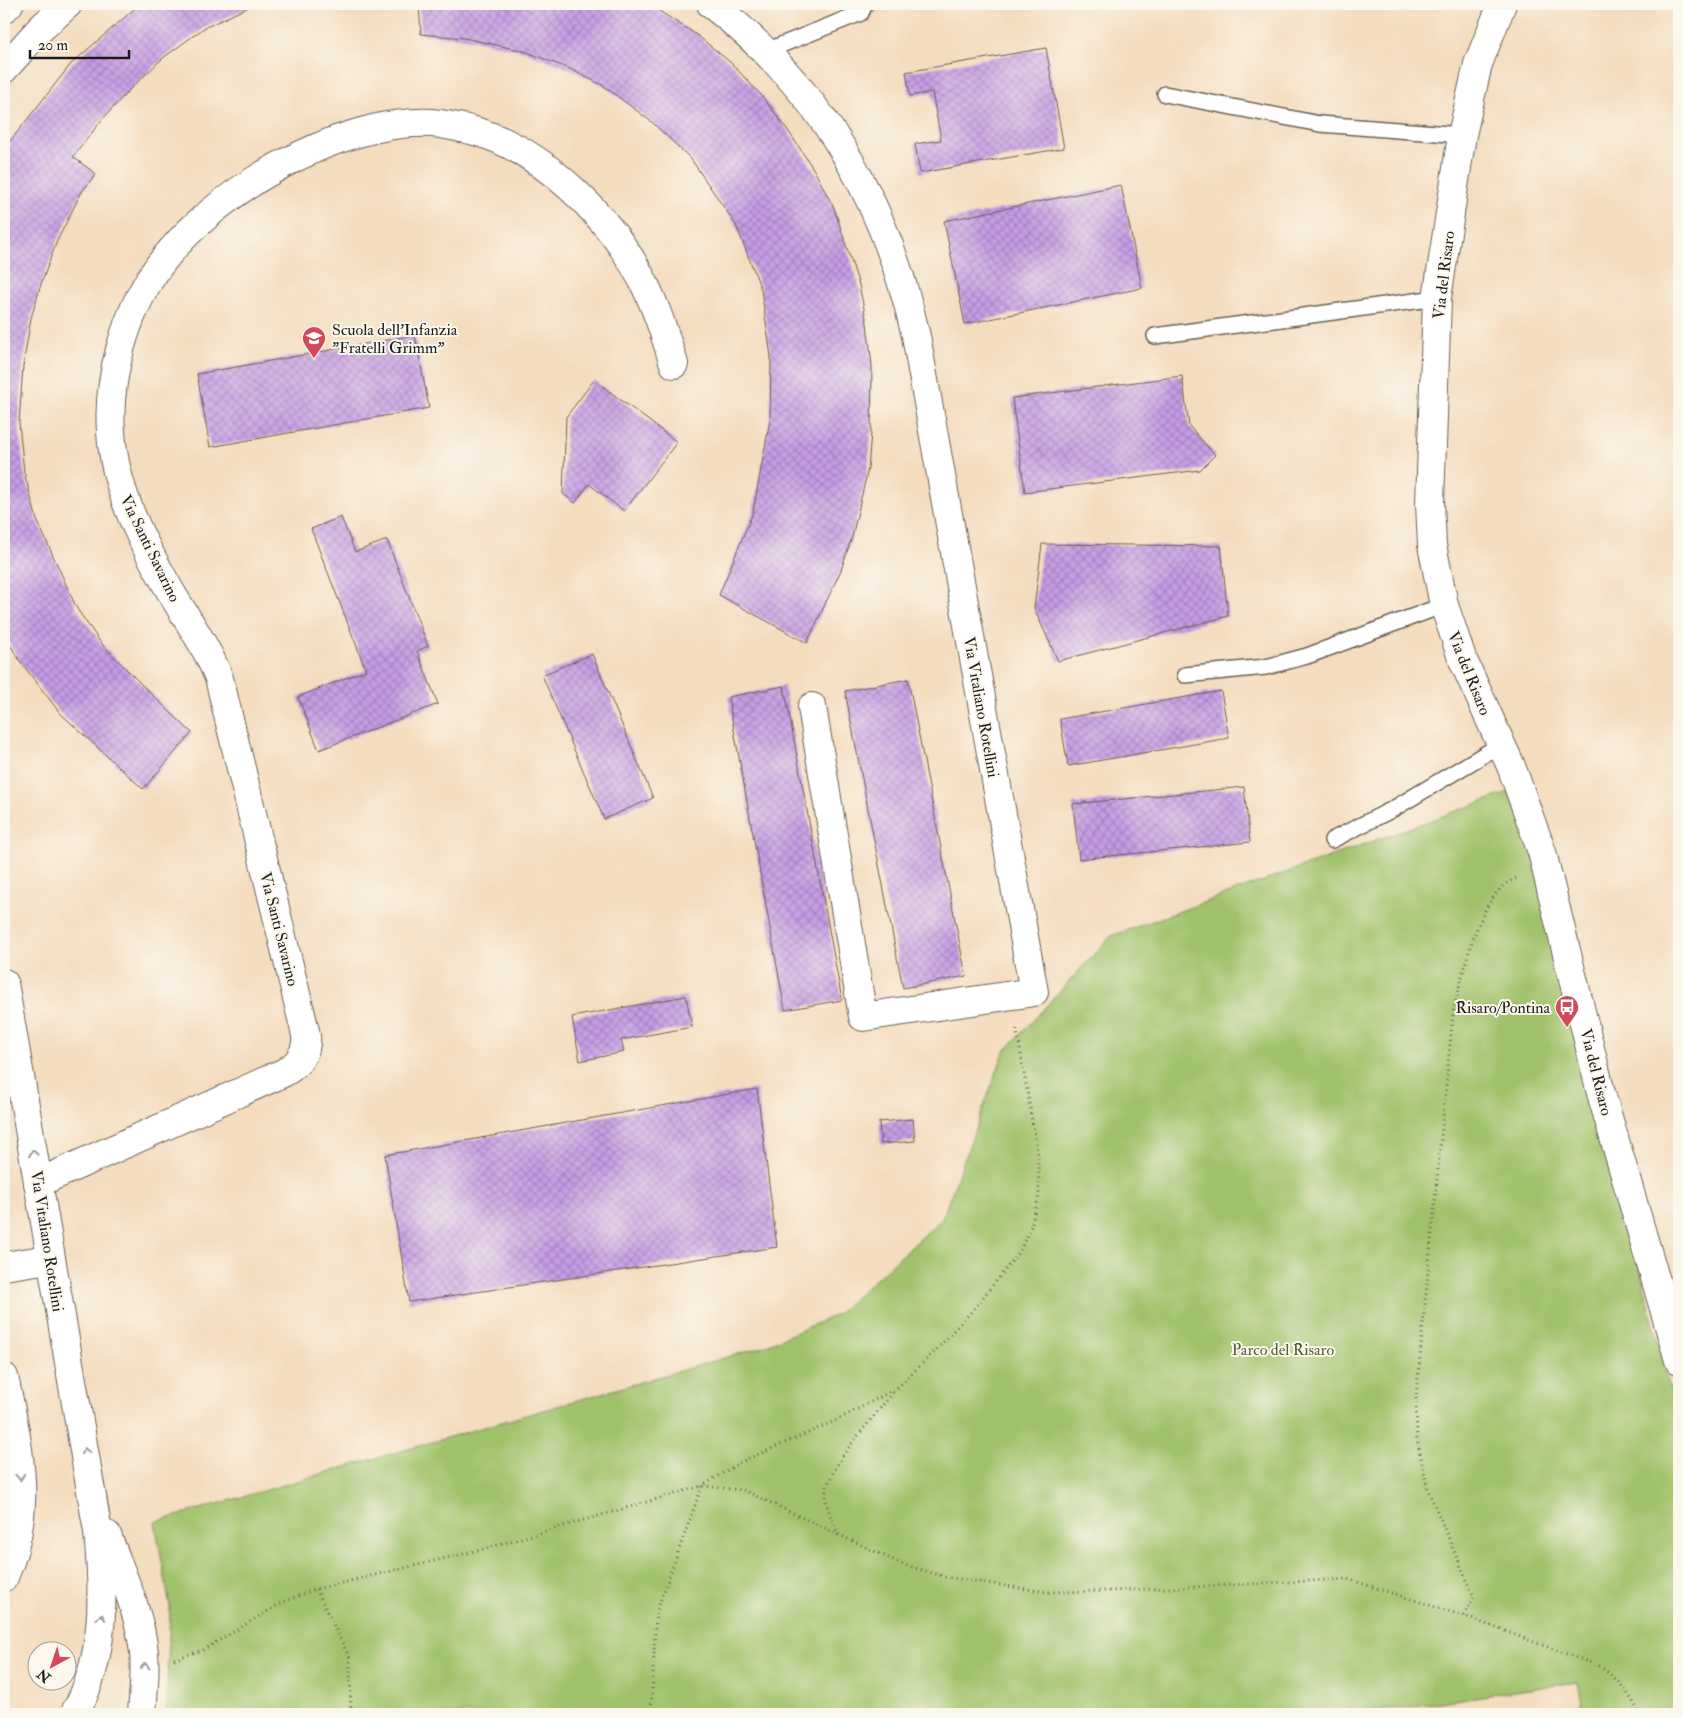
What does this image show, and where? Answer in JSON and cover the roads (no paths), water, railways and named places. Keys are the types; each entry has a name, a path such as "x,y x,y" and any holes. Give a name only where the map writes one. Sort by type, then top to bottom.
{"street":[{"path":"4,9 9,4"},
{"path":"4,69 40,29 68,4"},
{"name":"Via Vitaliano Rotellini","path":"711,4 766,52 812,102 848,156 892,253 911,314 1034,992 863,1017 812,707"},
{"name":"Via del Risaro","path":"1502,4 1478,64 1462,135 1438,298 1430,503 1432,545 1444,604 1466,669 1533,824 1547,868 1601,1093 1674,1325 1679,1360"},
{"name":"Via Santi Savarino","path":"38,1183 283,1074 298,1061 307,1046 306,1035 218,678 204,646 165,581 141,535 122,489 113,453 111,413 120,346 144,289 169,252 215,206 286,162 344,137 413,124 432,123 466,129 515,148 554,173 590,208 619,244 641,277 658,314 674,364"},
{"name":"Via Vitaliano Rotellini","path":"4,983 50,1259 94,1499"},
{"path":"4,1266 50,1259"},
{"path":"4,1377 19,1460 22,1515 15,1549 4,1577"},
{"path":"94,1499 140,1625 145,1669 142,1714"},
{"path":"74,1714 88,1680 100,1628 102,1590 94,1499"}],"lane":[{"path":"766,52 861,13 865,4"},
{"path":"1165,94 1320,124 1462,135"},
{"path":"1155,336 1438,298"},
{"path":"1185,675 1266,667 1307,656 1444,604"},
{"path":"1332,840 1393,809 1500,745"}],"place":[{"name":"Scuola dell'Infanzia \"Fratelli Grimm\"","path":"314,359"},
{"name":"Risaro/Pontina","path":"1567,1028"}],"park label":[{"name":"Parco del Risaro","path":"1283,1349"}]}
